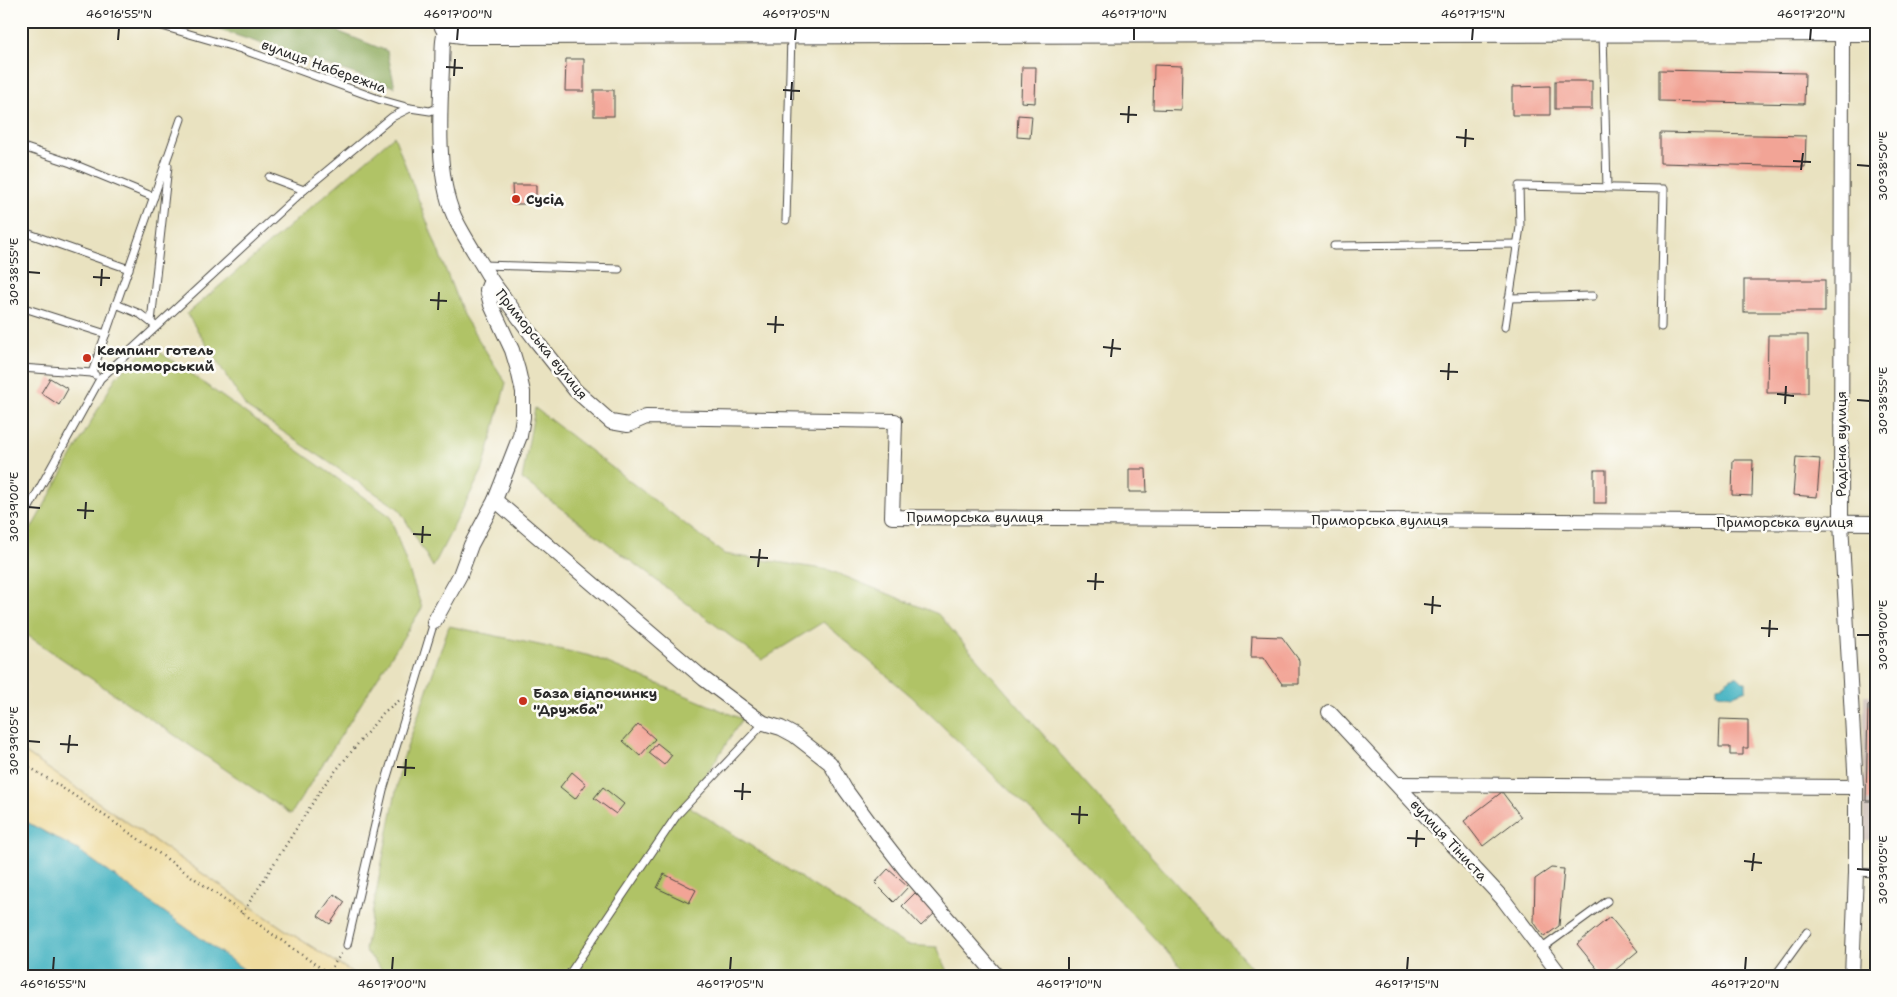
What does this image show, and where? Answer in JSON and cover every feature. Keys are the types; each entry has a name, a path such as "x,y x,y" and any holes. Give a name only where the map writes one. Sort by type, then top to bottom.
{"street":[{"path":"444,26 455,34 469,35 1603,32 1641,30 1876,32"},
{"path":"444,26 440,107 447,195 454,217 491,280"},
{"name":"Радісна вулиця","path":"1842,32 1840,523 1856,787 1856,872 1852,976"},
{"name":"Приморська вулиця","path":"491,280 510,308 575,390 611,422 628,424 646,417 895,421 892,517 1876,523"},
{"name":"Приморська вулиця","path":"434,622 460,575 471,545 495,500 520,436 523,392 512,350 487,290 491,280"},
{"path":"495,500 704,678 764,723 781,728 819,752 830,763 845,789 876,834 997,976"},
{"name":"вулиця Тіниста","path":"1329,712 1503,899 1561,976"},
{"path":"1397,784 1856,787"}],"lane":[{"name":"вулиця Набережна","path":"145,21 241,49 381,100 430,111 440,107"},
{"path":"1603,32 1607,188"},
{"path":"786,220 791,34"},
{"path":"21,522 100,379 154,325 304,190 392,117 410,108"},
{"path":"92,372 181,119"},
{"path":"26,148 71,162 154,197"},
{"path":"154,325 169,154"},
{"path":"269,177 304,190"},
{"path":"1504,327 1520,227 1519,186 1664,189 1661,327"},
{"path":"21,231 129,269"},
{"path":"1334,246 1517,244"},
{"path":"483,265 619,269"},
{"path":"1509,298 1593,296"},
{"path":"116,304 140,314 154,325"},
{"path":"23,309 106,334"},
{"path":"21,368 92,372 100,379"},
{"path":"347,945 383,790 434,622"},
{"path":"568,976 677,815 764,723"},
{"path":"1856,872 1876,873"},
{"path":"1541,949 1607,901"},
{"path":"1775,976 1807,932"}],"path":[{"path":"242,914 324,785 384,712 414,688"},
{"path":"21,762 155,849 242,914 328,973 347,945"}],"shaded area":[{"path":"1864,695 1876,695 1876,840 1863,840"}],"green space":[{"path":"192,21 312,21 387,51 395,87"},
{"path":"394,136 463,315 506,383 483,469 433,567 399,509 246,407 187,314"},
{"path":"150,345 390,516 422,608 291,814 21,631 21,547 116,377"},
{"path":"535,408 724,554 829,570 938,614 1081,778 1259,976 1189,976 1086,864 911,696 823,622 762,660 522,479"},
{"path":"449,626 591,656 742,719 687,805 906,945 937,947 950,976 387,976 365,950 401,765"}],"sand":[{"path":"21,750 287,931 358,976 253,976 78,850 21,819"}],"water":[{"path":"1733,677 1738,677 1743,682 1746,682 1746,690 1733,695 1717,693 1717,686 1722,685"},
{"path":"21,819 78,850 253,976 21,976"}],"building":[{"path":"566,59 584,59 584,91 565,91"},
{"path":"1154,65 1182,66 1181,110 1153,109"},
{"path":"1022,67 1036,67 1035,103 1021,102"},
{"path":"1659,70 1805,73 1804,104 1659,101"},
{"path":"1555,81 1592,81 1592,109 1555,109"},
{"path":"1550,86 1550,115 1512,115 1512,87"},
{"path":"594,90 614,90 614,116 594,116"},
{"path":"1018,115 1032,116 1030,138 1017,137"},
{"path":"1660,133 1806,136 1805,167 1660,163"},
{"path":"512,185 536,185 536,204 513,204"},
{"path":"1744,280 1825,280 1825,312 1744,312"},
{"path":"1768,335 1808,335 1808,393 1767,393"},
{"path":"50,378 68,389 59,405 41,393"},
{"path":"1796,457 1820,459 1817,497 1793,495"},
{"path":"1733,460 1753,460 1752,496 1732,495"},
{"path":"1129,469 1146,469 1147,492 1129,492"},
{"path":"1594,470 1606,470 1606,503 1594,503"},
{"path":"1252,636 1282,637 1299,660 1299,684 1282,684 1264,657 1251,657"},
{"path":"1868,705 1876,705 1876,801 1866,801"},
{"path":"1720,719 1748,720 1748,748 1743,748 1743,755 1730,755 1730,747 1719,747"},
{"path":"638,724 655,739 640,756 623,741"},
{"path":"657,743 672,755 664,765 649,753"},
{"path":"572,772 586,784 575,799 560,787"},
{"path":"603,787 624,804 616,814 594,798"},
{"path":"1502,792 1521,817 1483,846 1464,821"},
{"path":"1551,868 1564,869 1559,926 1544,937 1534,922 1535,879"},
{"path":"888,869 908,887 894,902 875,883"},
{"path":"664,874 696,890 689,903 657,888"},
{"path":"915,893 935,913 921,926 902,906"},
{"path":"334,894 345,902 330,924 318,916"},
{"path":"1610,917 1638,951 1608,976 1603,976 1577,944"},
{"path":"1692,972 1747,974 1747,976 1692,976"}],"place":[{"name":"Сусід","path":"516,199"},
{"name":"Кемпинг готель Чорноморський","path":"87,358"},
{"name":"База відпочинку \"Дружба\"","path":"523,701"}]}
